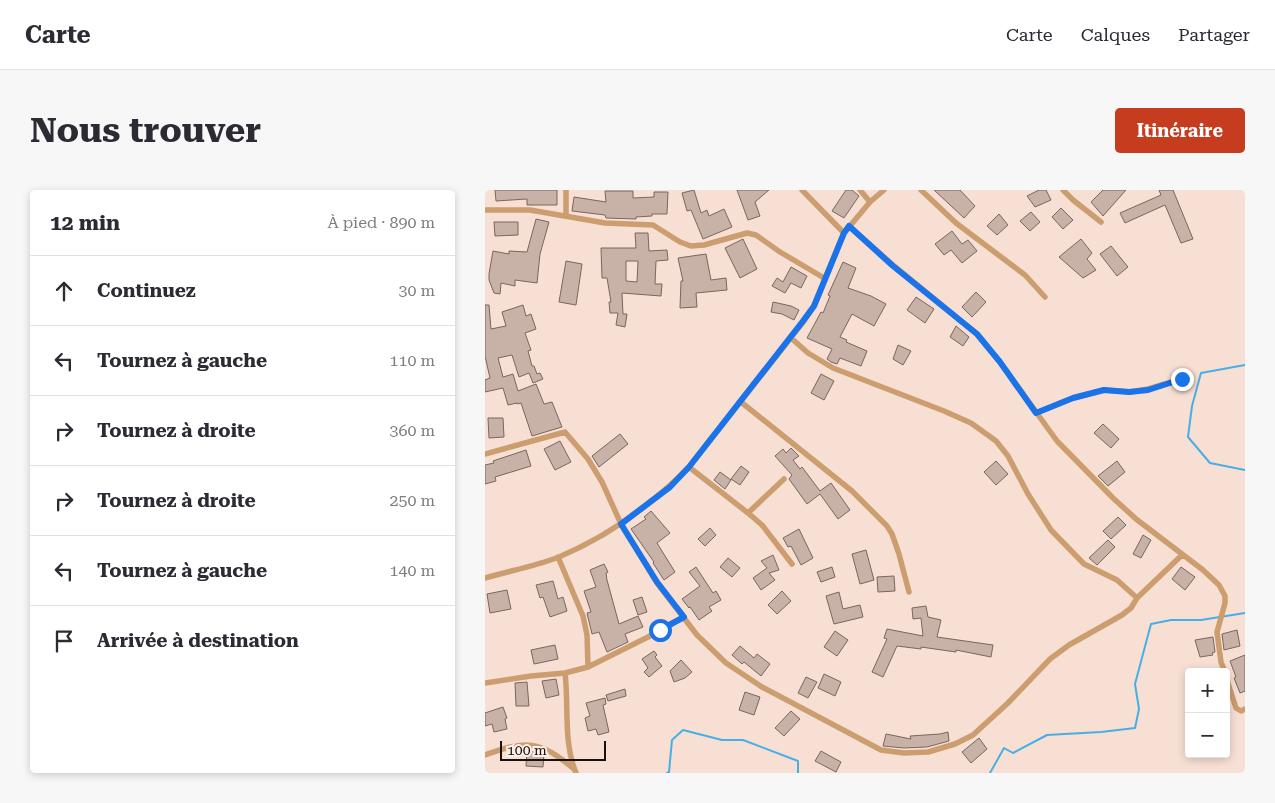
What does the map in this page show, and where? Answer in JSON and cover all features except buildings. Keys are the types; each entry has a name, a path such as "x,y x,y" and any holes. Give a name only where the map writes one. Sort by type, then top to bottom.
{"street":[{"path":"566,190 566,215"},
{"path":"802,190 844,233"},
{"path":"860,190 870,202"},
{"path":"485,578 558,558 621,524 670,487 689,467 791,338 814,306 844,233 870,202 884,190"},
{"path":"921,190 956,223 1025,275 1045,298"},
{"path":"1063,190 1101,222"},
{"path":"485,210 530,210 605,222 653,225 680,242 691,246 704,245 747,233 756,235 780,252 825,278"},
{"path":"849,226 893,266 977,334 1000,362 1057,441 1136,520 1203,570 1219,585 1225,596 1225,603 1217,632 1223,668"},
{"path":"791,338 808,353 833,368 945,411 971,423 996,442 1008,456 1028,494 1051,530 1084,564 1117,580 1137,598"},
{"path":"1036,413 1073,398 1104,390 1129,392 1148,390 1182,379"},
{"path":"741,402 852,491 887,526 899,554 909,592"},
{"path":"485,454 565,432 588,459 602,482 621,524 657,582 697,635 726,662 761,687 881,750 904,753 928,752 955,744 973,735 1008,703 1050,658 1131,608 1137,598 1182,555"},
{"path":"689,467 748,512 772,537 791,564"},
{"path":"748,512 784,479"},
{"path":"558,558 583,616 587,635 588,667"},
{"path":"485,683 565,673 588,667 684,617"},
{"path":"565,673 568,732 575,771"},
{"path":"1230,689 1236,708 1241,711 1245,709"},
{"path":"485,755 507,747 525,744 542,747 558,756 575,771"}],"waterway":[{"path":"1245,365 1201,373 1192,406 1188,437 1210,463 1245,470"},
{"path":"990,773 1004,748 1013,753 1047,735 1135,728 1139,709 1135,684 1151,624 1171,620 1201,620 1245,613"},
{"path":"667,773 669,772 672,740 683,730 722,740 743,740 798,761 798,773"}],"route":[{"path":"660,630 684,617 657,582 621,524 670,487 689,467 791,338 814,306 844,233 849,226 893,266 977,334 1000,362 1036,413 1073,398 1104,390 1129,392 1148,390 1182,379"}]}
